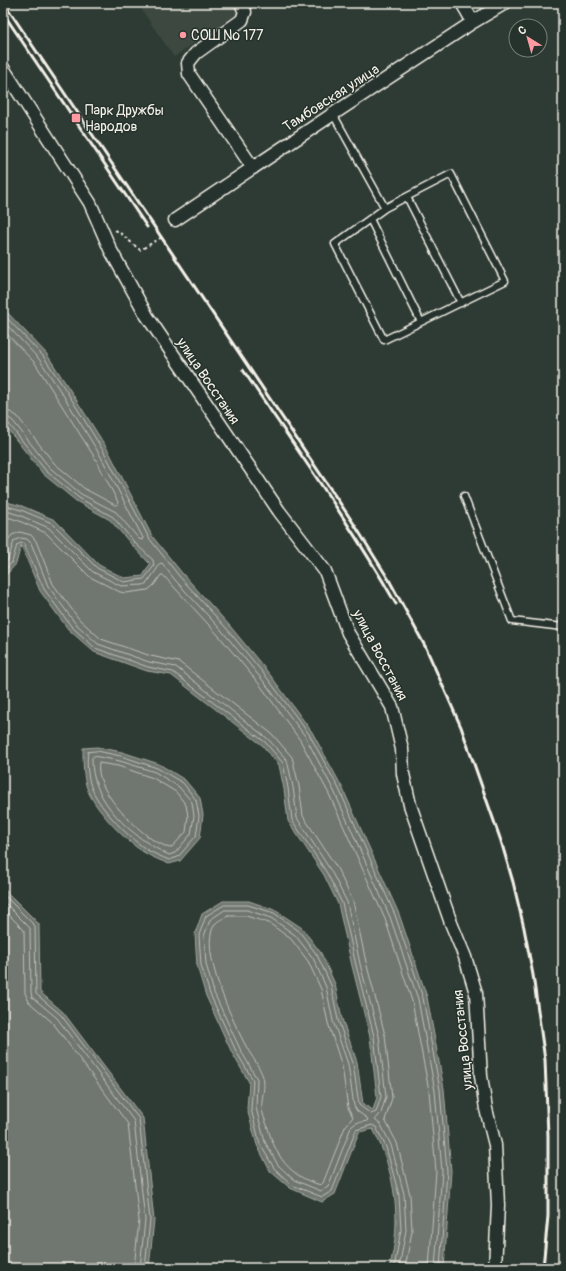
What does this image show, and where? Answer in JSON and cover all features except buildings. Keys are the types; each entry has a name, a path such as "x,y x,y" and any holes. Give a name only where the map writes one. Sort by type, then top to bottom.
{"street":[{"path":"241,3 245,12 242,20 196,53 188,63 189,74 253,168"},
{"path":"462,3 473,22"},
{"name":"Тамбовская улица","path":"175,220 333,114 473,22 505,3"},
{"name":"улица Восстания","path":"3,68 86,196 110,248 147,316 279,511 325,570 348,633 392,707 402,749 403,774 410,805 451,923 465,957 476,993 481,1076 486,1109 495,1144 498,1205 495,1268"}],"lane":[{"path":"333,114 385,208"},
{"path":"450,174 505,281 384,340 335,244 385,208 407,196 450,174"},
{"path":"407,196 461,303"},
{"path":"370,219 421,322"},
{"path":"464,496 512,621 563,627"}],"path":[{"path":"100,226 118,231 140,250 164,236"},
{"path":"3,832 10,847 3,854"}],"shaded area":[{"name":"СОШ № 177","path":"137,3 234,3 240,12 174,57"}],"water":[{"path":"3,308 46,353 108,450 152,536 271,676 312,732 342,787 399,914 427,997 444,1089 451,1171 444,1268 389,1268 396,1233 394,1197 387,1162 373,1129 359,1132 335,1194 322,1202 290,1188 270,1171 257,1145 247,1109 249,1082 232,1053 206,996 197,966 195,934 202,914 223,901 249,901 275,910 302,928 321,953 335,984 342,1019 357,1062 363,1104 373,1110 377,1097 370,1037 338,904 324,875 288,821 279,765 262,745 171,675 147,671 94,652 68,629 40,591 21,545 16,564 3,577 3,501 22,506 55,520 99,565 124,578 143,576 150,564 110,520 76,501 43,474 3,425"},
{"path":"97,747 122,752 159,764 185,780 200,798 203,815 200,838 180,861 169,864 139,849 113,826 98,808 86,786 83,759 83,748"},
{"path":"3,890 5,890 39,924 40,992 63,1012 143,1118 154,1220 149,1268 3,1268"}],"railway":[{"path":"4,3 354,524 389,580 426,648 461,727 501,841 513,882 533,975 545,1060 548,1136 548,1216 543,1268"},
{"path":"3,13 147,227"},
{"path":"243,370 360,544 396,604"}],"place":[{"name":"СОШ № 177","path":"183,35"},
{"name":"Парк Дружбы Народов","path":"76,118"}]}
